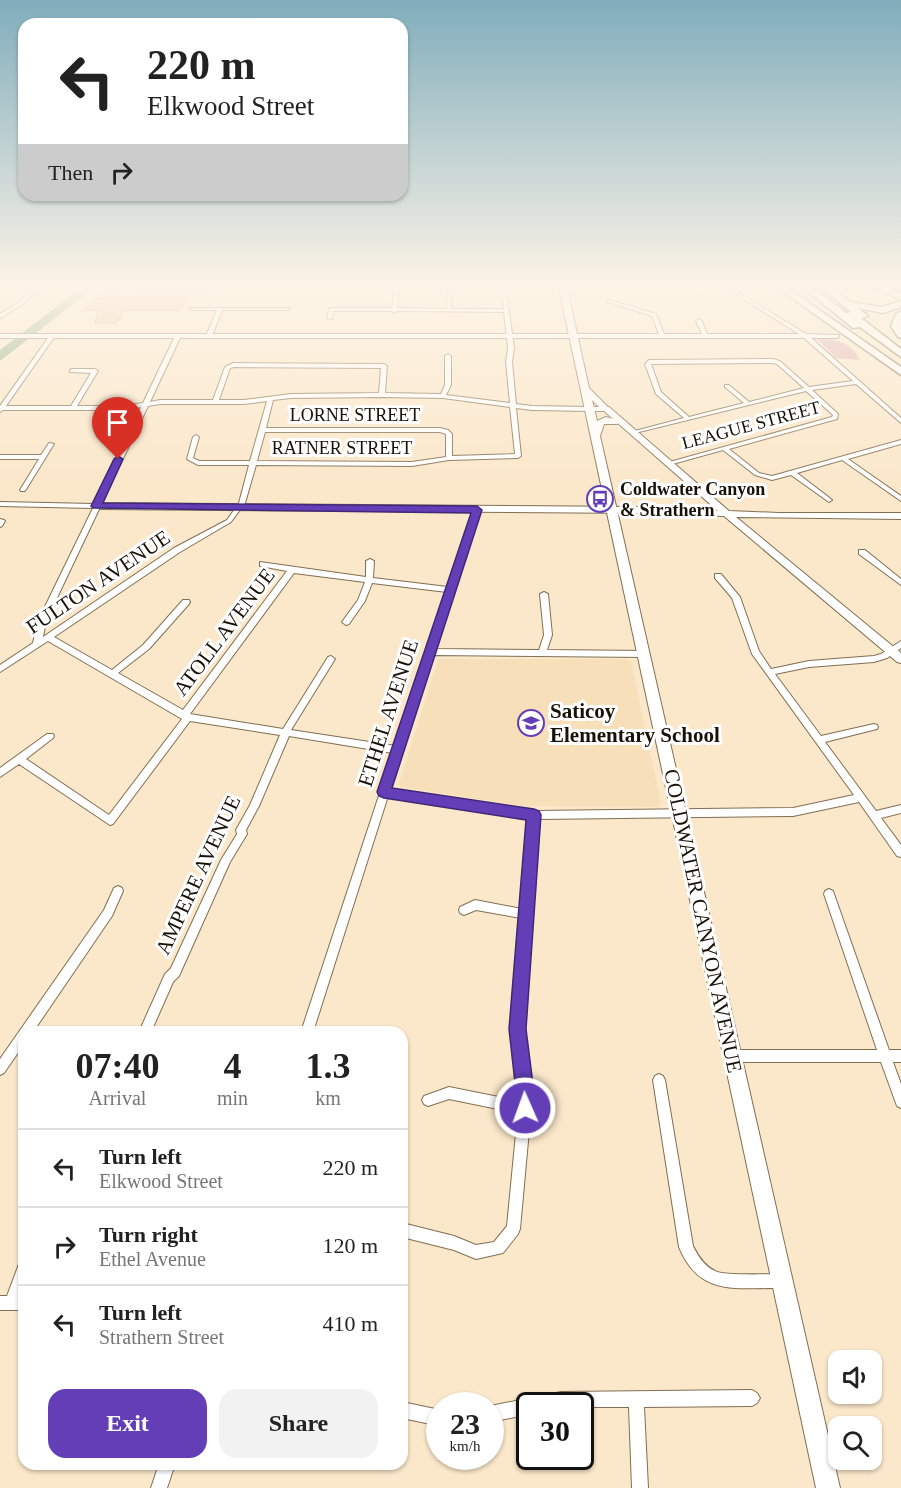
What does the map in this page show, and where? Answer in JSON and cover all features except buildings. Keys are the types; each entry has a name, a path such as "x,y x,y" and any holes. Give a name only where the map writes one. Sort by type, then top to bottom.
{"highway":[{"path":"875,353 901,372"}],"main road":[{"name":"COLDWATER CANYON AVENUE","path":"578,353 828,1488"},
{"path":"586,388 606,410"},
{"path":"596,435 600,423 606,420 617,421"}],"street":[{"path":"1,409 40,353"},
{"path":"38,644 42,621 171,353"},
{"path":"509,353 513,406"},
{"path":"825,353 901,420"},
{"path":"443,396 448,385 448,356"},
{"path":"688,419 658,393 649,362 774,361 808,388"},
{"path":"215,402 230,366 384,366 382,395"},
{"path":"72,371 95,371 73,408"},
{"path":"633,433 808,388 857,382"},
{"path":"727,386 747,404"},
{"name":"LEAGUE STREET","path":"669,464 835,418 837,415 808,388"},
{"path":"1,409 120,408 160,402 215,402 291,396 382,395 443,396 541,409 606,410 901,659"},
{"path":"238,509 254,463 272,398"},
{"name":"RATNER STREET","path":"196,437 190,459 192,462 412,464 449,458 518,456 513,406"},
{"path":"590,409 602,410 633,433"},
{"name":"LORNE STREET","path":"263,430 446,431 449,434 449,458"},
{"path":"724,448 762,477 772,478 897,443 901,449"},
{"path":"23,490 51,444"},
{"path":"0,457 42,457"},
{"path":"844,459 901,499"},
{"path":"793,473 829,500"},
{"path":"0,505 95,509 238,509 310,512 351,508 613,510 901,516"},
{"name":"FULTON AVENUE","path":"0,669 177,550 222,527 238,509"},
{"name":"ETHEL AVENUE","path":"309,1026 477,510"},
{"path":"862,552 901,583"},
{"path":"346,622 362,600 370,580 370,561"},
{"path":"263,564 292,570 450,590"},
{"name":"ATOLL AVENUE","path":"19,759 110,821 292,570"},
{"path":"718,576 736,597 755,652 901,853"},
{"path":"542,653 548,635 544,594"},
{"path":"112,674 146,647 186,602"},
{"path":"48,637 186,716 286,734 398,750"},
{"path":"769,672 809,664 874,659 901,644"},
{"path":"430,652 645,654"},
{"name":"AMPERE AVENUE","path":"148,1026 226,860 242,834 241,830 254,806 289,725 331,658"},
{"path":"820,740 874,728"},
{"path":"0,773 51,736"},
{"path":"384,792 534,815 793,812 860,798"},
{"path":"873,816 901,809"},
{"path":"408,1232 454,1243 476,1252 498,1248 513,1229 525,1108 518,1029 534,815"},
{"path":"30,1026 108,913 118,891"},
{"path":"829,894 901,1102"},
{"path":"464,910 476,905 526,915"},
{"path":"0,1069 18,1043"},
{"path":"733,1056 901,1056"},
{"path":"659,1080 686,1247 692,1261 710,1277 719,1280 783,1281"},
{"path":"428,1100 449,1093 525,1108"},
{"path":"12,1303 18,1286"},
{"path":"594,1400 752,1398"},
{"path":"636,1400 640,1488"},
{"path":"408,1411 426,1415"},
{"path":"159,1488 165,1470"}],"shaded area":[{"path":"0,353 10,353 0,361"},
{"path":"831,353 856,353 860,360 836,358"},
{"name":"Saticoy Elementary School","path":"626,659 631,662 661,803 658,807 522,806 401,787 399,784 438,660"}],"place":[{"name":"Coldwater Canyon & Strathern","path":"600,499"},
{"name":"Saticoy Elementary School","path":"531,723"}],"route":[{"path":"118,459 96,506 465,508 477,510 384,792 534,815 518,1029 525,1108"}]}
